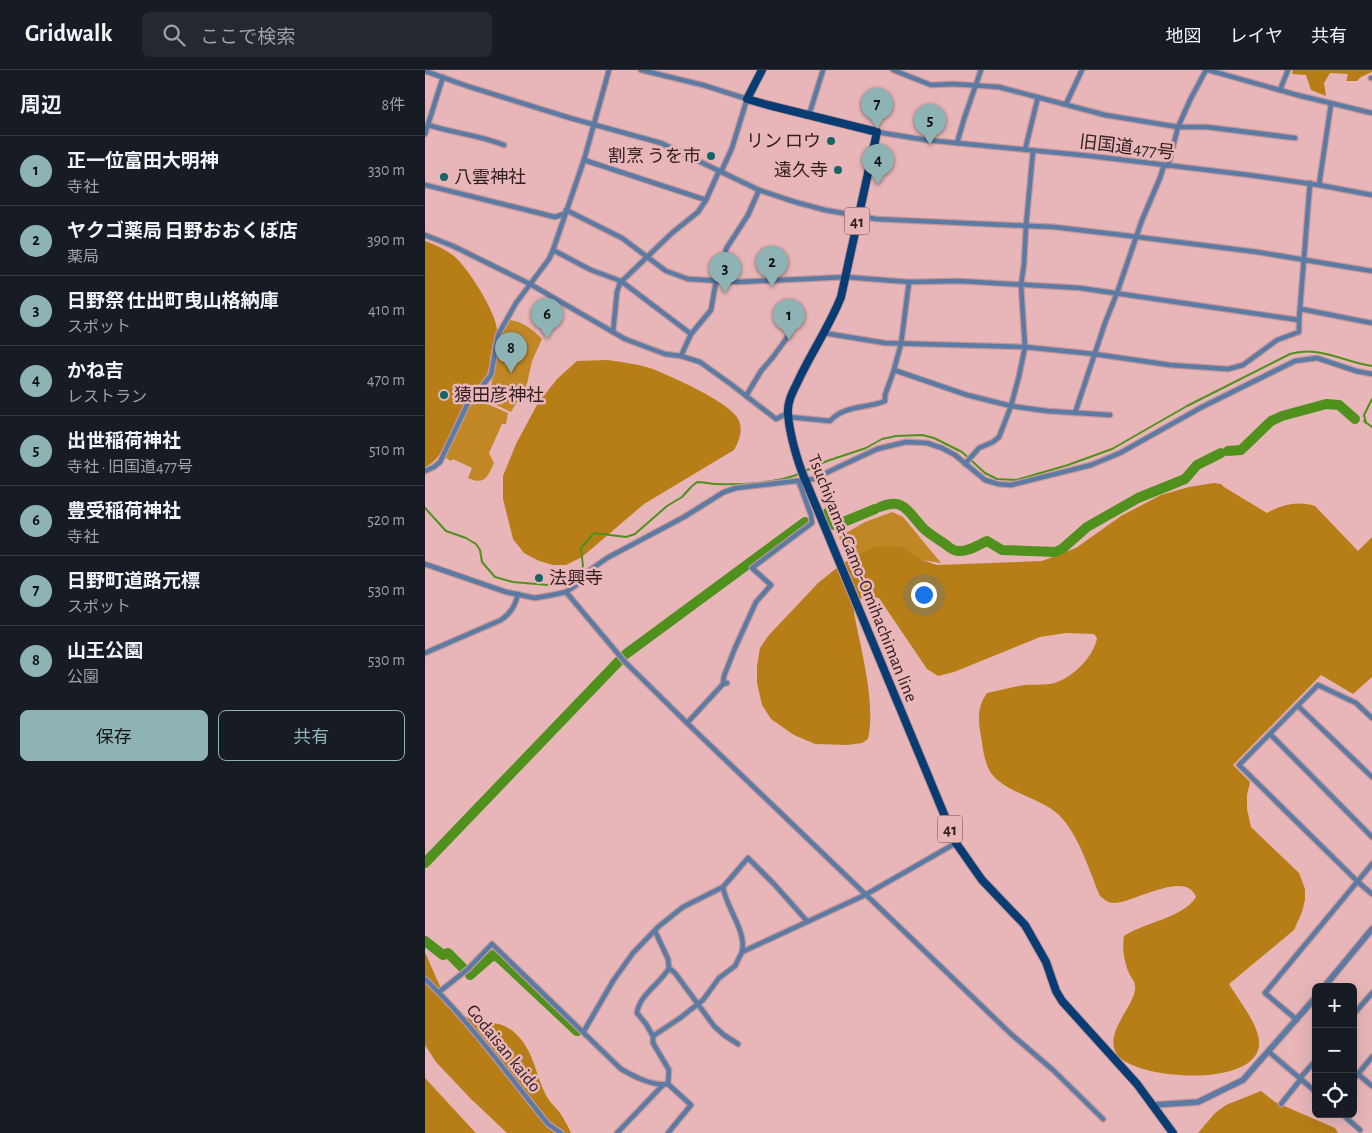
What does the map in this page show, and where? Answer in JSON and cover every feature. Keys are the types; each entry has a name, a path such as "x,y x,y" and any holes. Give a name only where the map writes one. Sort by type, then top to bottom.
{"main road":[{"path":"762,70 747,99 877,132"},
{"name":"Tsuchiyama-Gamo-Omihachiman line","path":"877,132 839,303 792,394 789,415 803,480 956,843 982,880 1025,925 1046,962 1056,991 1062,1001 1137,1084 1173,1133"}],"street":[{"path":"425,471 440,462 467,405 488,380 493,366 498,335 516,303 549,259 583,160 609,70"},
{"path":"613,332 617,292 621,281 698,212 732,148 747,99 703,85 641,70"},
{"path":"809,115 823,70"},
{"path":"893,70 931,85 999,87 1105,115 1178,127 1207,127 1295,138"},
{"path":"957,143 981,70"},
{"path":"1066,104 1082,70"},
{"path":"1075,413 1136,237 1166,165 1178,127 1207,70 1331,104 1372,113"},
{"path":"1235,77 1237,70"},
{"path":"1280,90 1288,70"},
{"path":"425,71 594,125 661,143 759,190 795,202 858,217 1026,226 1136,237 1304,259 1372,271"},
{"path":"425,134 443,77"},
{"path":"1025,150 1038,97"},
{"path":"1319,185 1331,104"},
{"path":"428,125 459,134 477,136 504,145"},
{"name":"旧国道477号","path":"877,132 926,140 1033,150 1310,183 1372,195"},
{"path":"966,463 979,448 999,437 1011,406 1025,347 1021,285 1026,248 1026,226 1033,150"},
{"path":"583,160 706,200"},
{"path":"824,333 901,344 1025,347 1094,354 1170,365 1228,369 1243,365 1277,340 1299,332 1310,183"},
{"path":"425,185 555,217 558,217 565,211"},
{"path":"681,356 691,334 711,310 726,249 748,215 759,190"},
{"path":"565,211 603,228 674,275 688,279 759,282 846,277 909,282 959,281 1080,288 1299,320"},
{"path":"425,235 453,246 530,284 625,339 665,354 681,356 700,362 775,419 789,415 830,421 836,414 848,409 877,405 885,401 885,395 901,344 909,282"},
{"path":"553,250 591,270 621,281 691,334"},
{"path":"1301,309 1372,322"},
{"path":"746,396 761,370 789,335"},
{"path":"425,564 506,592 526,596 540,597 566,592 607,558 724,492 735,488 813,479 877,449 906,442 927,443 955,455 980,477 991,482 1005,485 1020,484 1091,464 1119,453 1295,361 1317,358 1356,371 1372,374"},
{"path":"894,370 960,392 1011,406 1047,412 1110,415"},
{"path":"687,723 725,684 724,676 756,602 771,585 752,568 812,521 803,480"},
{"path":"566,592 625,662 687,723 1011,1034 1053,1070 1103,1119"},
{"path":"425,652 501,620 511,612 518,594"},
{"path":"1372,718 1357,703 1319,685 1239,765 1372,894"},
{"path":"1298,706 1372,777"},
{"path":"1270,734 1372,837"},
{"path":"742,952 865,895 956,843"},
{"path":"584,1031 605,993 626,962 655,931 683,907 723,887 748,858 807,921"},
{"path":"1297,1020 1265,993 1372,864"},
{"path":"653,1036 699,1004 719,978 735,966 742,952 742,937 723,887"},
{"path":"1327,983 1372,929"},
{"path":"655,931 669,959 669,968 642,1000 637,1013 653,1036 653,1043 669,1070 669,1084"},
{"path":"439,992 468,969 492,944 584,1031 621,1069 643,1080 669,1084 691,1105 668,1133"},
{"path":"669,968 675,973 719,1031 738,1044"},
{"name":"Godaisan kaido","path":"425,980 439,992 548,1124 561,1133"},
{"path":"1357,1011 1372,993"},
{"path":"1153,1105 1171,1103 1193,1104 1247,1076 1312,1002"},
{"path":"1269,1052 1312,1089"},
{"path":"1372,1057 1358,1074 1372,1086"},
{"path":"1281,1104 1312,1065"},
{"path":"617,1133 663,1084"},
{"path":"1347,1118 1359,1130"}],"shaded area":[{"path":"1293,70 1372,70 1372,72 1357,81 1346,81 1348,74 1330,73 1324,83 1326,96 1311,90 1306,75 1292,74"},
{"path":"425,241 452,254 461,263 488,304 496,325 497,335 494,340 488,372 484,382 464,406 442,451 437,458 425,467"},
{"path":"510,320 528,327 542,339 532,361 527,384 511,412 481,398 491,387 500,335"},
{"path":"607,360 636,364 653,369 710,396 731,410 737,417 741,429 739,438 734,450 644,504 582,557 566,565 553,565 539,561 524,553 513,539 503,499 503,476 516,444 538,403 557,379 577,361"},
{"path":"476,399 508,413 506,424 502,424 489,453 494,463 488,476 478,481 468,478 472,468 453,459 451,461 446,458 468,406"},
{"path":"1214,483 1221,484 1267,513 1290,504 1315,506 1358,551 1372,537 1372,677 1353,694 1321,675 1233,765 1250,782 1247,795 1247,809 1251,827 1299,873 1305,889 1305,900 1294,930 1229,984 1258,1034 1259,1041 1255,1056 1241,1067 1220,1073 1195,1076 1146,1070 1127,1062 1116,1053 1114,1037 1135,990 1125,959 1124,936 1173,915 1190,904 1196,897 1190,889 1182,886 1158,889 1123,902 1108,902 1100,896 1083,853 1066,823 1051,809 997,780 991,773 985,760 979,714 981,703 987,693 1025,685 1050,684 1063,679 1088,658 1097,638 1094,634 1066,633 1040,637 954,672 938,676 927,669 879,598 862,598 857,603 854,613 867,676 870,724 868,739 862,743 847,745 815,744 794,735 771,719 762,705 757,683 757,666 760,648 769,635 818,583 843,563 875,546 902,547 922,560 937,565 1042,561 1076,548 1121,516 1161,495 1189,487"},
{"path":"892,512 903,517 941,563 903,557 854,574 839,537 865,522"},
{"path":"425,953 444,993 457,1010 465,1017 476,1021 505,1026 521,1040 530,1055 547,1098 560,1113 571,1133 507,1133 436,1062 425,1045"},
{"path":"425,1078 473,1130 476,1133 425,1133"},
{"path":"1261,1091 1275,1102 1335,1128 1338,1133 1198,1133 1215,1113 1226,1105"}],"waterway":[{"path":"805,471 827,461 866,448 882,439 896,436 922,435 934,438 962,452 985,473 997,479 1016,480 1068,465 1112,449 1187,406 1290,354 1300,352 1321,353 1372,366"},
{"path":"1366,423 1364,415 1372,399"},
{"path":"1228,451 1241,450 1271,421 1282,416 1326,404 1339,405 1355,419"},
{"path":"1364,421 1372,427"},
{"path":"880,507 888,504 900,505 925,530 956,551 969,549 987,541 1002,550 1055,552 1062,549 1087,527 1138,498 1185,479 1197,465 1221,453"},
{"path":"425,508 446,531 466,538 476,544 480,550 482,562 495,577 513,582 548,585 564,583 581,572 583,566 581,548 594,533 626,537 635,534 667,506 682,497 697,482 714,484 760,483 801,473"},
{"path":"819,486 829,511"},
{"path":"828,512 834,525 836,525 875,509"},
{"path":"626,654 805,522"},
{"path":"425,863 620,660"},
{"path":"425,941 443,955 448,953 465,970"},
{"path":"469,973 470,975 493,955 498,957 577,1031"}],"place":[{"name":"日野町道路元標","path":"877,129"},
{"name":"リン ロウ","path":"831,141"},
{"name":"出世稲荷神社","path":"930,145"},
{"name":"割烹 うを市","path":"711,156"},
{"name":"遠久寺","path":"838,170"},
{"name":"八雲神社","path":"444,177"},
{"name":"かね吉","path":"878,185"},
{"name":"ヤクゴ薬局 日野おおくぼ店","path":"772,287"},
{"name":"日野祭 仕出町曳山格納庫","path":"725,293"},
{"name":"豊受稲荷神社","path":"547,339"},
{"name":"正一位富田大明神","path":"789,340"},
{"name":"山王公園","path":"511,373"},
{"name":"猿田彦神社","path":"444,395"},
{"name":"法興寺","path":"539,578"}]}
